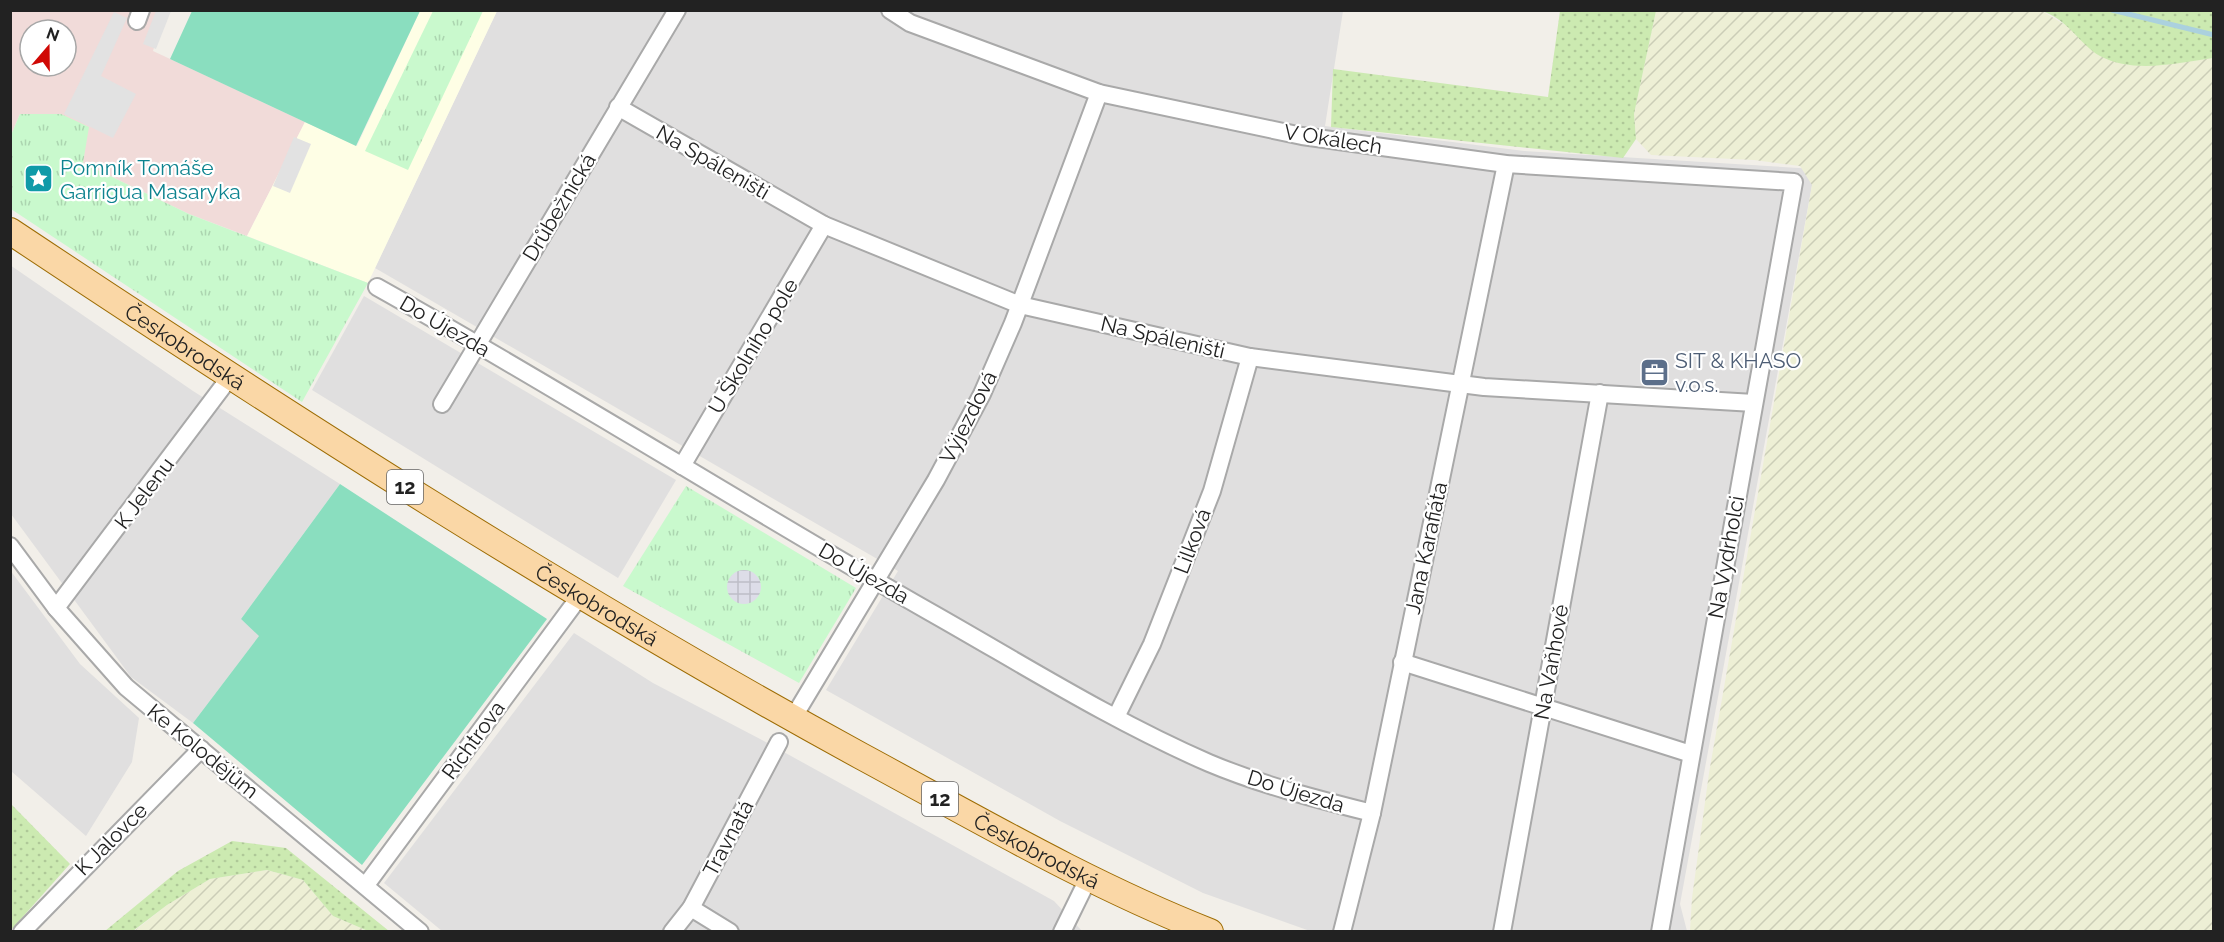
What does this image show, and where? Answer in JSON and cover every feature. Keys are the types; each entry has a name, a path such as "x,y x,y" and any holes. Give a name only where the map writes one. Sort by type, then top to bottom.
{"main road":[{"name":"Českobrodská","path":"10,231 230,377 580,596 793,718 1088,879 1210,932"}],"street":[{"name":"Drůbežnická","path":"442,404 677,10"},
{"name":"V Okálech","path":"890,10 910,23 1099,93 1302,136 1506,164 1794,182"},
{"name":"Výjezdová","path":"793,718 936,480 982,394 1020,305 1099,93"},
{"name":"Na Spáleništi","path":"618,107 824,225 1020,305 1250,357 1461,384 1754,403"},
{"name":"Jana Karafiáta","path":"1342,932 1372,813 1506,164"},
{"name":"Na Vydrholci","path":"1660,932 1794,182"},
{"name":"U Školního pole","path":"682,466 824,225"},
{"name":"Do Újezda","path":"377,287 477,343 874,580 1116,717 1210,764 1292,792 1372,813"},
{"name":"Lilková","path":"1116,717 1152,644 1212,491 1250,357"},
{"name":"K Jelenu","path":"56,608 230,377"},
{"name":"Na Vaňhově","path":"1502,932 1600,393"},
{"name":"Ke Kolodějům","path":"10,546 56,608 126,687 420,932"},
{"name":"Richtrova","path":"366,885 580,596"},
{"path":"1402,662 1691,754"},
{"name":"Travnatá","path":"672,932 691,908 779,742"},
{"name":"K Jalovce","path":"22,932 201,748"},
{"path":"1062,932 1088,879"},
{"path":"691,908 730,932"}],"shaded area":[{"path":"11,10 165,11 153,51 305,122 247,236 189,214 83,163 20,114 11,135"},
{"path":"156,11 171,11 156,49 143,44"},
{"path":"420,11 497,11 368,283 247,236 305,122 357,146"},
{"path":"497,11 1343,11 1325,126 1524,151 1815,169 1680,904 1687,931 1310,931 1203,893 1060,821 826,690 898,571 375,268"},
{"path":"1656,11 2042,11 2072,29 2099,55 2128,65 2161,65 2213,58 2213,931 1690,931 1692,898 1709,773 1812,185 1800,166 1754,160 1651,155 1636,139 1634,114"},
{"path":"114,12 127,18 101,76 136,94 113,138 64,114"},
{"path":"294,137 311,144 290,193 273,186"},
{"path":"10,265 193,391 340,484 241,619 260,635 193,723 131,677 11,514"},
{"path":"364,296 676,480 618,578 312,390"},
{"path":"10,570 80,664 139,718 132,762 86,836 11,771"},
{"path":"744,570 756,575 761,587 756,599 744,604 732,599 727,587 732,575"},
{"path":"574,633 653,683 762,740 1054,901 1082,931 442,931 384,883"},
{"path":"267,870 303,880 333,916 368,931 133,932 167,905 210,879"}],"green space":[{"path":"192,10 420,11 356,146 170,59"},
{"path":"433,11 483,11 408,170 365,151"},
{"path":"1560,11 1656,11 1634,114 1636,139 1623,158 1331,127 1333,69 1548,97"},
{"path":"2042,11 2213,11 2213,58 2156,66 2127,65 2100,56 2067,26"},
{"path":"20,114 61,114 89,127 83,163 189,214 368,283 302,402 11,209 11,135"},
{"path":"340,484 547,619 362,865 193,723 259,636 241,619"},
{"path":"686,486 856,588 799,683 623,586"},
{"path":"11,804 70,864 11,930"},
{"path":"232,841 286,848 389,931 368,931 333,916 303,880 267,870 210,879 167,905 133,931 105,931 178,871"}],"waterway":[{"path":"2112,10 2214,35"}],"place":[{"name":"Pomník Tomáše Garrigua Masaryka","path":"39,179"},
{"name":"SIT & KHASO v.o.s.","path":"1654,372"}]}
